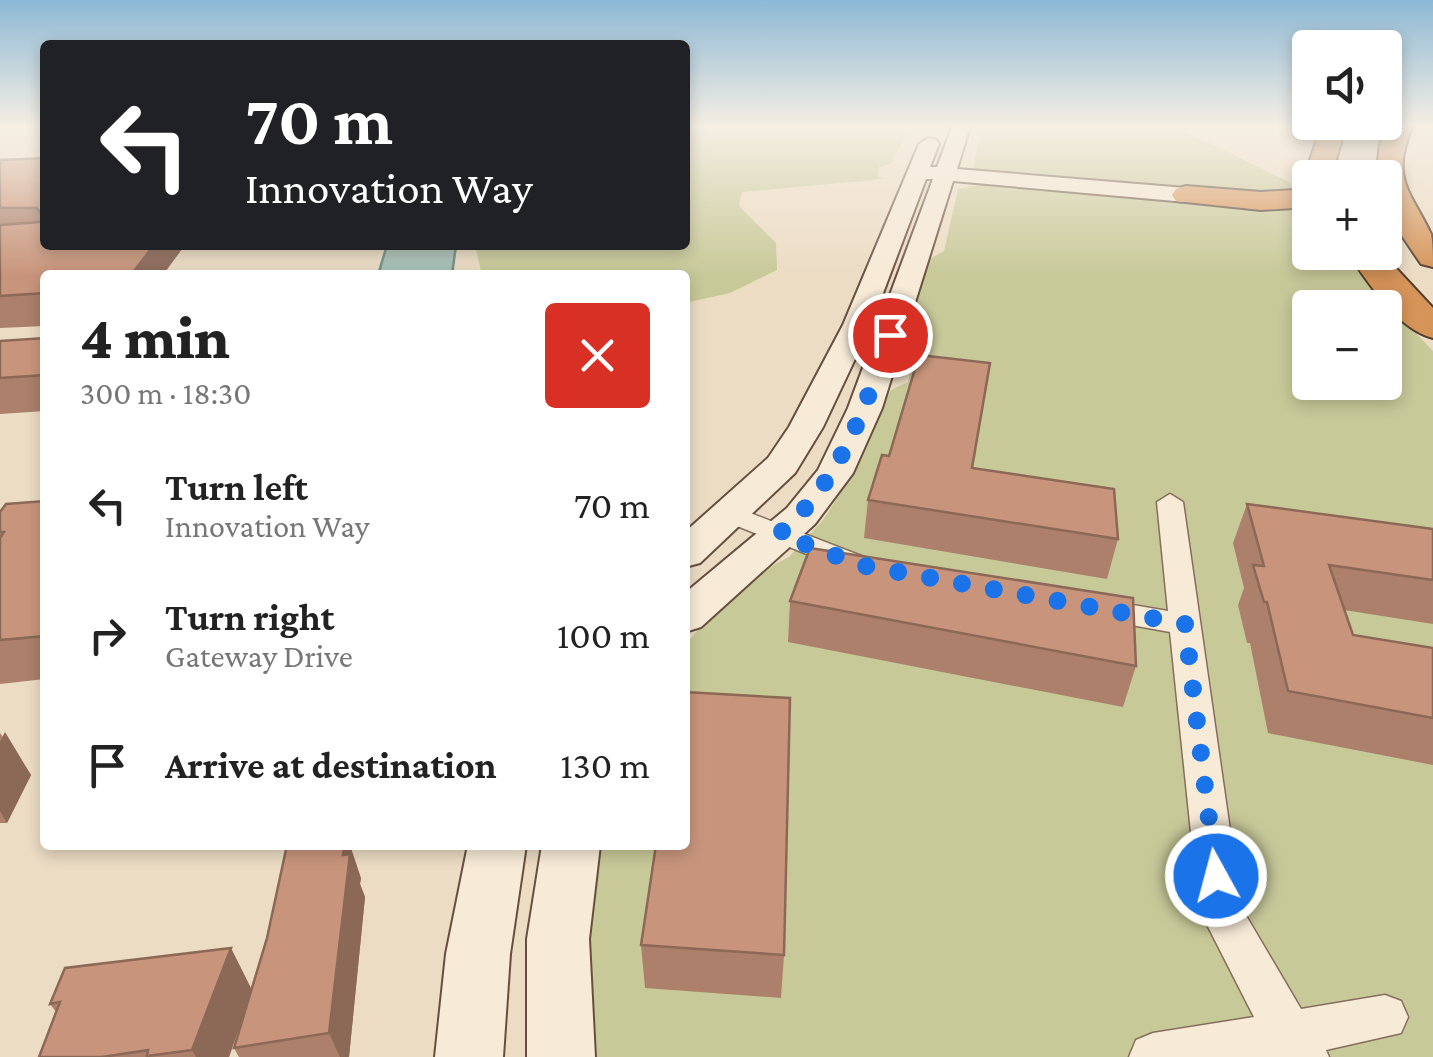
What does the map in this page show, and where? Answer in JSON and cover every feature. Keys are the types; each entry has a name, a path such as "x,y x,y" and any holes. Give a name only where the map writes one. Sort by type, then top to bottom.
{"highway":[{"path":"1389,176 1400,213 1433,256"},
{"path":"1407,176 1415,198 1433,224"},
{"path":"1187,197 1292,199"},
{"path":"1378,270 1411,308 1433,326"}],"street":[{"path":"690,550 782,466 840,360 930,176"},
{"path":"690,614 800,516 835,472 880,366 931,176"},
{"path":"946,176 1187,197"},
{"path":"840,360 880,366"},
{"path":"1170,502 1220,909 1297,1046"},
{"path":"732,514 876,568"},
{"path":"1078,605 1185,624"},
{"path":"469,1057 488,876 496,850"},
{"path":"561,1057 558,939 570,850"},
{"path":"1153,1057 1297,1046 1385,1017"}],"green space":[{"path":"690,176 883,179 742,192 739,206 776,243 777,270 730,293 690,302 690,270 481,270 476,250 690,250"},
{"path":"1054,176 1277,176 1291,183 1292,198 1260,199 1178,186"},
{"path":"982,184 1292,207 1292,270 1356,270 1375,290 1292,290 1292,400 1402,400 1402,318 1433,351 1433,1057 591,1057 586,990 599,850 690,850 690,640 708,617 764,570 789,557 823,520 858,466 885,400 891,390 908,382 912,362 901,351 902,344 928,260 944,251 958,189"}],"shaded area":[{"path":"386,250 455,250 453,270 380,270"}],"building":[{"path":"0,176 40,176 40,212 37,208 0,208"},
{"path":"40,222 40,250 150,250 135,270 40,270 40,293 0,296 0,225"},
{"path":"40,338 40,375 0,378 0,341"},
{"path":"919,355 990,363 972,468 1114,489 1118,539 868,500 882,455 889,456"},
{"path":"40,501 40,636 0,640 0,538 4,532 0,532 0,512 6,504"},
{"path":"1247,504 1433,529 1433,580 1329,565 1353,635 1433,648 1433,718 1288,691 1267,602 1253,565 1264,566"},
{"path":"810,548 1133,598 1136,666 790,601"},
{"path":"690,692 790,698 784,955 641,945 655,850 690,850"},
{"path":"286,850 344,850 343,855 350,854 329,1033 234,1048 267,938"},
{"path":"231,948 192,1050 147,1056 148,1050 102,1057 39,1057 60,1002 50,1004 65,968"}],"route":[{"path":"890,335 865,408 835,472 800,516 779,534 860,565 1185,624 1216,876"}]}
